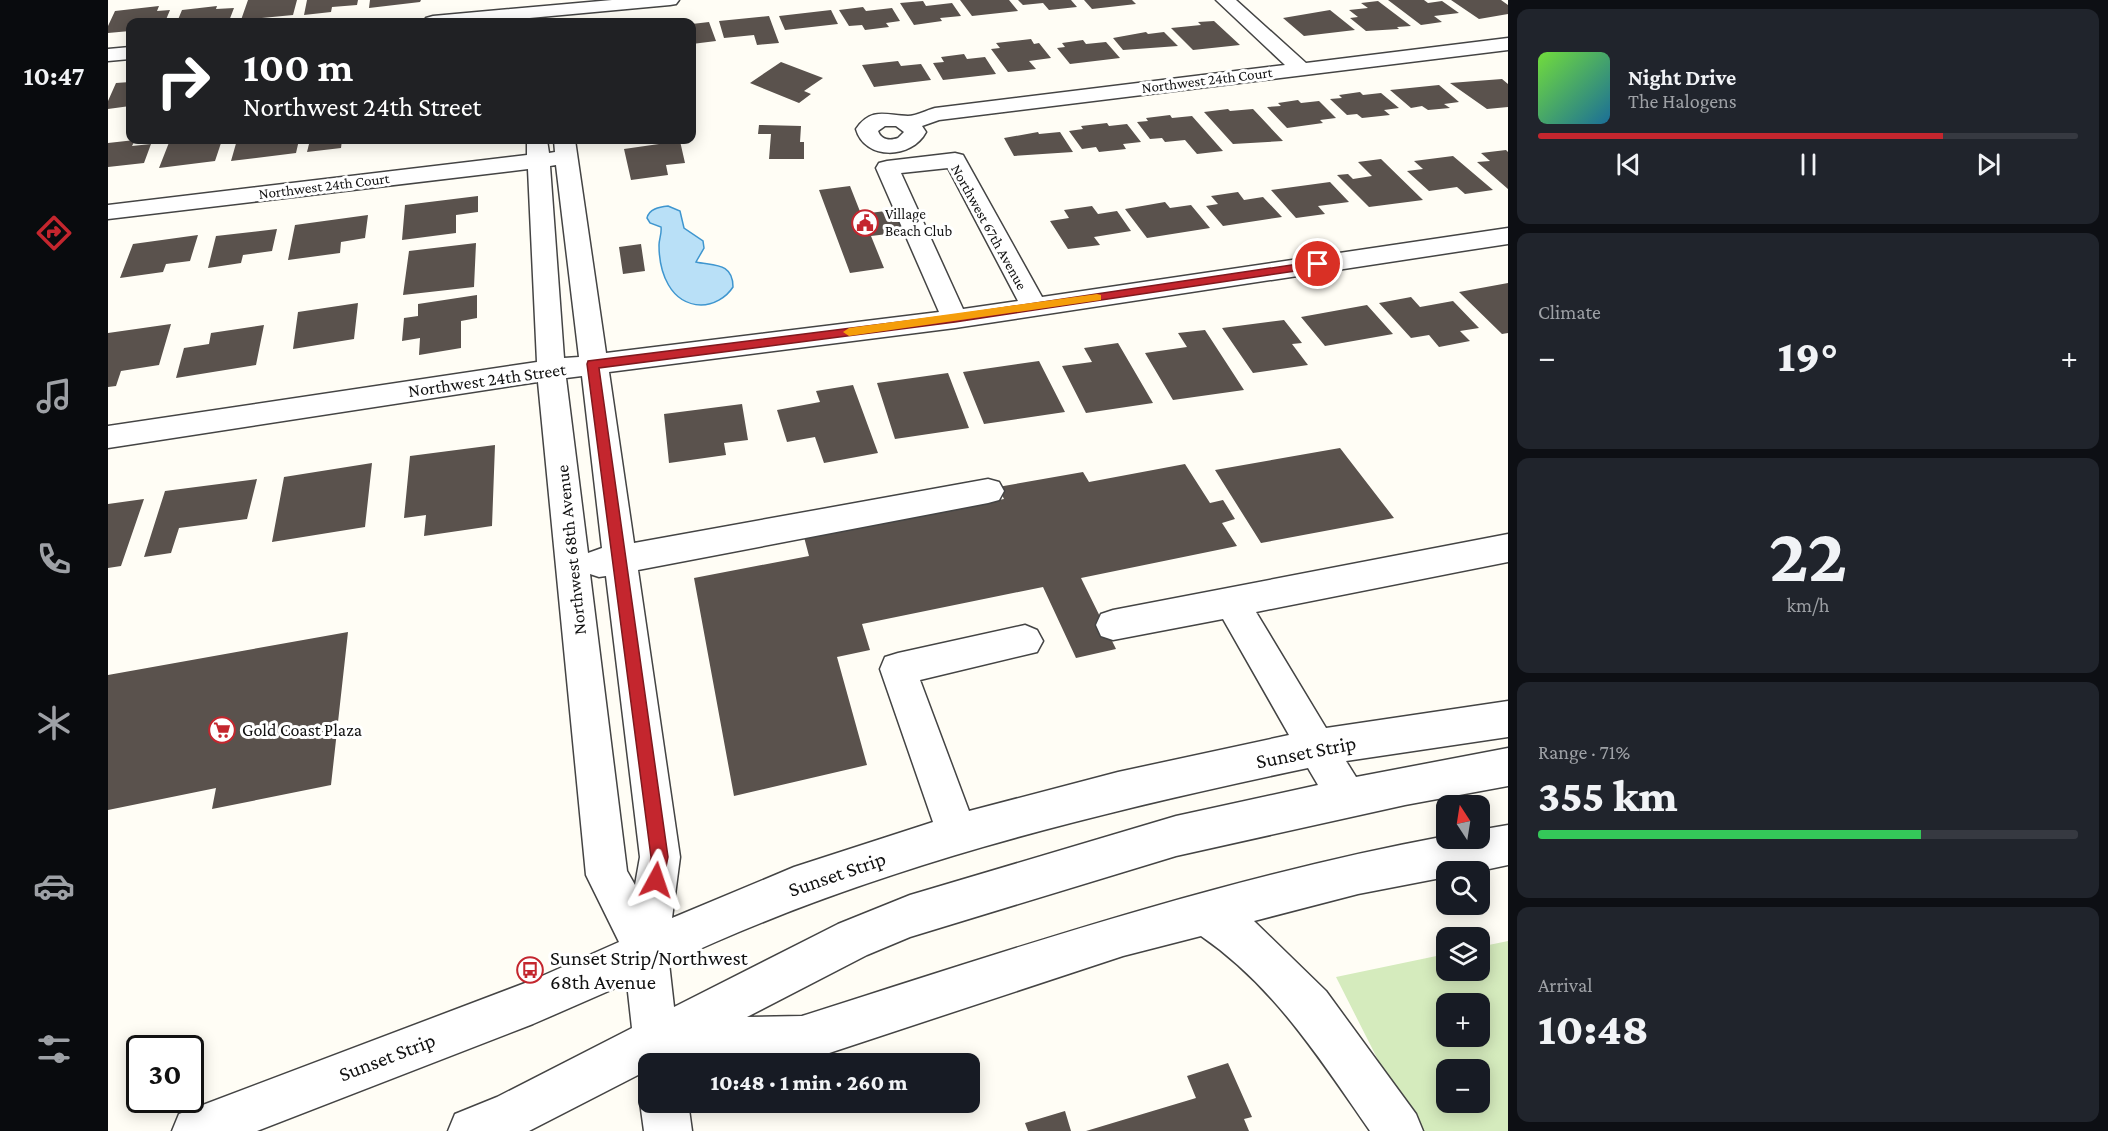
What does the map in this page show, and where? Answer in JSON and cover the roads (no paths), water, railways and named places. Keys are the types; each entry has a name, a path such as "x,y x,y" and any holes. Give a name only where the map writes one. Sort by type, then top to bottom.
{"street":[{"path":"469,18 670,0"},
{"path":"1225,0 1301,69"},
{"name":"Northwest 24th Court","path":"908,124 935,114 1508,44"},
{"path":"108,55 126,53"},
{"name":"Northwest 24th Court","path":"108,212 552,149"},
{"name":"Northwest 68th Avenue","path":"552,149 592,364 660,857 646,950 657,1053"},
{"name":"Northwest 68th Avenue","path":"552,149 551,370 607,875 646,950"},
{"name":"Northwest 67th Avenue","path":"955,319 887,168 955,160 1034,306"},
{"name":"Northwest 24th Street","path":"108,437 592,364 955,319 1508,236"},
{"path":"573,567 988,490"},
{"path":"1113,625 1508,548"},
{"path":"1232,602 1347,799"},
{"path":"957,834 898,669 1025,641"},
{"name":"Sunset Strip","path":"196,1131 535,1001 646,950 792,888 957,834 1120,792 1318,748 1508,718"},
{"path":"657,1053 853,939 910,916 1176,836 1508,767"},
{"path":"657,1053 802,1039 1123,935 1358,873 1508,845"},
{"path":"1206,914 1246,941 1310,1007 1399,1131"},
{"path":"472,1131 638,1061"},
{"path":"666,1113 668,1131"}],"water":[{"path":"668,206 680,211 684,228 703,241 704,248 696,262 715,265 730,273 733,287 719,300 706,305 690,303 681,299 668,285 661,266 659,245 661,227 650,223 647,218 652,211"}],"place":[{"name":"Village Beach Club","path":"865,223"},
{"name":"Gold Coast Plaza","path":"222,730"},
{"name":"Sunset Strip/Northwest 68th Avenue","path":"530,970"}]}
